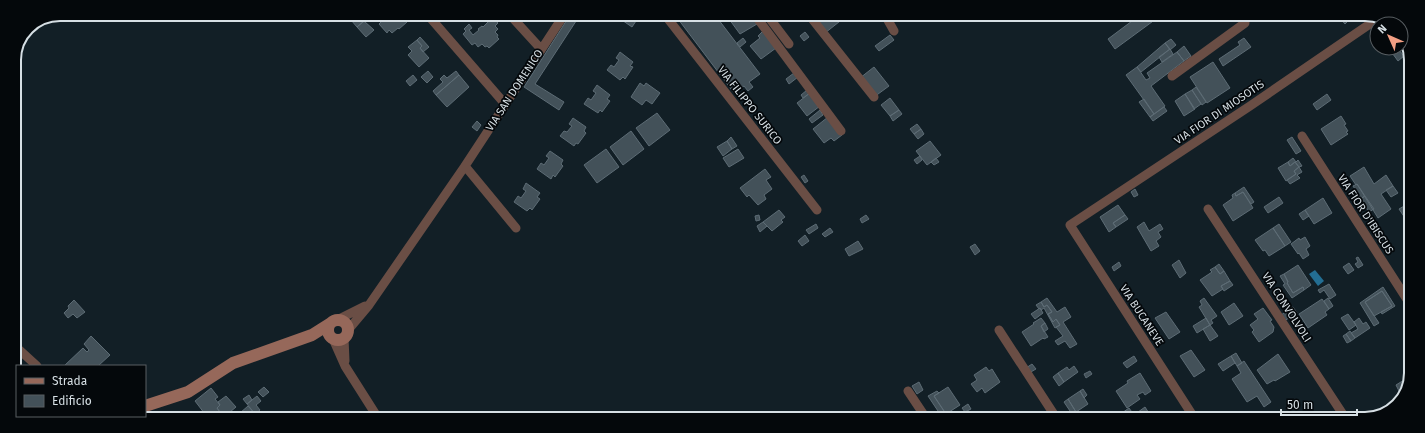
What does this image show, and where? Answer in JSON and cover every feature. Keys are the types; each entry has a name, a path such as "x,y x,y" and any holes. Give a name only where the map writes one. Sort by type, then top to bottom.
{"street":[{"path":"433,21 505,104"},
{"path":"515,21 540,49"},
{"name":"VIA SAN DOMENICO","path":"312,335 339,336 368,305 465,166 540,49 560,21"},
{"name":"VIA FILIPPO SURICO","path":"670,21 816,210"},
{"path":"759,21 841,131"},
{"path":"772,21 789,44"},
{"path":"814,21 874,97"},
{"path":"888,21 894,31"},
{"path":"1172,76 1245,23 1245,21"},
{"name":"VIA FIOR DI MIOSOTIS","path":"1070,225 1369,25"},
{"name":"VIA FIOR D'IBISCUS","path":"1302,136 1404,295"},
{"path":"465,166 516,228"},
{"name":"VIA CONVOLVOLI","path":"1208,209 1341,412"},
{"name":"VIA BUCANEVE","path":"1070,225 1190,412"},
{"name":"VIA SAN DOMENICO","path":"146,406 188,392 233,363 312,335 334,321 368,305"},
{"path":"339,336 328,332 328,325 334,321 343,321 346,323 339,336 345,366 374,412"},
{"path":"999,330 1052,412"},
{"path":"21,351 36,365"},
{"path":"908,391 922,412"}],"water":[{"path":"1315,270 1324,281 1318,286 1309,274"}],"building":[{"path":"352,21 364,21 357,27"},
{"path":"364,21 374,30 366,37 357,27"},
{"path":"382,21 407,22 392,33 389,30 387,33 379,24"},
{"path":"487,21 496,21 498,23 495,26 498,29 495,32 499,39 489,48 482,44 478,47 475,43 472,45 463,34 466,31 464,29 469,24 472,28 469,30 473,35 479,30 478,29 482,26 483,27 488,22"},
{"path":"566,21 576,21 535,84 564,102 559,110 524,87"},
{"path":"623,21 636,21 632,27"},
{"path":"680,21 720,21 760,74 749,82 753,87 748,91 744,86 734,93"},
{"path":"730,21 754,21 757,24 740,34"},
{"path":"816,21 840,21 825,33"},
{"path":"1132,21 1153,21 1115,49 1108,39"},
{"path":"763,31 776,48 761,59 750,46 760,38 758,36"},
{"path":"805,32 809,37 804,41 800,36"},
{"path":"890,35 894,40 879,51 875,46"},
{"path":"420,37 429,47 423,52 420,48 422,46 417,40"},
{"path":"743,38 746,42 740,47 737,43"},
{"path":"1244,38 1251,47 1223,66 1219,59 1240,45 1238,42"},
{"path":"1171,39 1176,45 1170,50 1165,43"},
{"path":"417,40 422,46 420,48 429,58 419,67 408,55 412,51 408,47"},
{"path":"1165,43 1170,49 1141,72 1137,67"},
{"path":"1184,46 1191,56 1184,61 1177,52"},
{"path":"1170,49 1173,54 1162,62 1159,57"},
{"path":"620,52 633,62 630,66 633,67 625,79 623,77 620,80 607,70 611,65 614,67 619,60 616,58"},
{"path":"1177,52 1184,61 1151,86 1165,106 1154,114 1126,75 1137,67 1146,80 1150,78 1147,73"},
{"path":"1394,56 1404,56 1404,56 1398,61"},
{"path":"1213,62 1230,88 1207,103 1190,77"},
{"path":"874,67 889,86 874,97 860,78"},
{"path":"428,71 433,77 427,83 421,77"},
{"path":"456,71 459,75 436,95 433,91 443,82 440,79 444,75 447,78"},
{"path":"794,73 798,77 789,84 786,79"},
{"path":"413,75 417,80 410,86 406,81"},
{"path":"459,75 469,87 447,107 436,95"},
{"path":"640,83 644,86 646,83 660,93 652,104 646,100 642,105 631,97"},
{"path":"597,85 610,95 607,99 610,101 602,112 600,110 598,113 584,104 588,98 591,100 596,93 593,91"},
{"path":"1196,87 1206,102 1202,105 1192,90"},
{"path":"807,90 810,93 803,98 801,95"},
{"path":"1192,90 1201,104 1194,109 1185,94"},
{"path":"810,93 820,106 807,116 797,103"},
{"path":"1185,94 1195,109 1184,116 1175,101"},
{"path":"1327,94 1331,100 1317,110 1313,104"},
{"path":"890,98 899,110 890,116 881,105"},
{"path":"1144,99 1154,114 1150,117 1139,102"},
{"path":"1164,107 1167,111 1153,121 1150,117"},
{"path":"820,110 823,115 812,123 809,119"},
{"path":"899,110 902,114 893,121 890,116"},
{"path":"657,113 670,130 649,146 636,128"},
{"path":"1341,116 1346,124 1344,125 1348,131 1346,132 1348,134 1331,145 1321,129"},
{"path":"828,117 842,135 834,141 831,138 824,143 813,129"},
{"path":"573,118 586,127 584,131 586,133 578,144 576,143 574,146 560,136 564,131 567,132 572,126 569,124"},
{"path":"477,121 481,125 477,131 472,127"},
{"path":"917,124 921,129 914,134 910,129"},
{"path":"921,129 924,134 918,139 914,134"},
{"path":"631,131 644,149 623,165 610,147"},
{"path":"731,137 737,146 732,149 727,141"},
{"path":"1292,137 1301,151 1296,154 1287,140"},
{"path":"727,141 732,149 723,156 717,147"},
{"path":"930,141 941,155 927,165 916,151"},
{"path":"606,149 619,167 597,183 584,165"},
{"path":"738,149 744,158 729,167 723,158"},
{"path":"550,151 563,160 561,164 563,166 555,177 553,175 551,179 537,169 541,163 544,165 549,158 546,156"},
{"path":"920,156 922,160 917,164 914,160"},
{"path":"936,158 939,162 934,165 931,162"},
{"path":"1293,158 1296,162 1298,160 1302,166 1299,167 1295,162 1290,166 1288,162"},
{"path":"1288,162 1290,166 1295,162 1299,167 1294,171 1296,174 1286,181 1278,168"},
{"path":"1299,167 1302,172 1297,175 1300,178 1290,184 1287,180 1296,174 1294,171"},
{"path":"1364,167 1374,184 1386,175 1393,186 1381,194 1391,209 1378,218 1357,184 1356,185 1350,176"},
{"path":"765,169 771,177 766,180 772,189 764,195 766,199 758,205 749,195 747,197 740,188"},
{"path":"804,175 808,181 805,183 801,177"},
{"path":"526,183 540,193 537,197 540,199 532,210 530,208 527,211 514,202 518,196 521,198 526,191 523,189"},
{"path":"1357,184 1365,196 1361,199 1353,186"},
{"path":"1393,186 1398,193 1391,197 1386,190"},
{"path":"1244,187 1254,202 1251,204 1243,192 1236,196 1235,193"},
{"path":"1135,189 1138,195 1134,197 1131,192"},
{"path":"1243,192 1253,208 1233,221 1223,205 1233,198 1232,195 1235,193 1236,196"},
{"path":"1365,196 1374,209 1369,212 1360,199"},
{"path":"1279,197 1283,203 1268,213 1264,207"},
{"path":"1323,198 1332,213 1314,224 1305,210"},
{"path":"1118,205 1125,215 1113,223 1116,227 1109,232 1100,217"},
{"path":"1404,206 1404,216 1399,209"},
{"path":"779,210 785,217 781,220 783,222 772,231 763,222"},
{"path":"1305,210 1309,216 1303,220 1299,214"},
{"path":"759,215 760,220 756,221 755,216"},
{"path":"866,215 869,219 862,223 860,219"},
{"path":"1125,215 1128,219 1116,227 1113,223"},
{"path":"763,222 767,226 760,232 757,226"},
{"path":"1144,222 1149,231 1160,224 1163,229 1158,232 1161,237 1156,241 1159,246 1151,251 1137,227"},
{"path":"816,224 818,228 809,234 806,230"},
{"path":"1279,224 1291,242 1285,246 1273,228"},
{"path":"830,228 833,232 825,237 822,234"},
{"path":"1273,228 1285,246 1269,256 1265,250 1263,251 1255,240"},
{"path":"805,235 809,241 802,246 798,241"},
{"path":"1305,237 1310,246 1306,249 1309,255 1303,259 1291,244 1299,238 1300,240"},
{"path":"858,241 863,249 849,256 845,249"},
{"path":"975,244 980,251 975,255 970,247"},
{"path":"1358,257 1363,265 1358,268 1355,264 1358,262 1356,258"},
{"path":"1179,260 1186,273 1180,278 1172,265"},
{"path":"1119,262 1121,266 1114,271 1112,267"},
{"path":"1349,263 1354,270 1348,274 1343,267"},
{"path":"1219,264 1224,271 1220,274 1215,267"},
{"path":"1298,265 1311,285 1304,290 1303,287 1293,293 1284,274"},
{"path":"1215,267 1220,274 1224,271 1230,281 1221,286 1223,289 1212,296 1200,280 1212,272 1210,270"},
{"path":"1284,274 1293,293 1303,287 1304,290 1292,298 1283,285 1285,284 1280,276"},
{"path":"1230,281 1233,285 1224,291 1221,286"},
{"path":"1329,284 1336,295 1330,299 1324,290 1320,293 1318,290"},
{"path":"1383,287 1395,306 1382,314 1381,312 1392,306 1382,291 1365,302 1379,323 1374,326 1360,303"},
{"path":"1382,291 1392,306 1374,316 1365,302"},
{"path":"1047,298 1057,312 1065,307 1071,317 1063,322 1077,344 1070,348 1065,341 1058,345 1055,341 1063,336 1056,327 1060,325 1056,319 1053,322 1048,314 1052,312 1047,305 1044,307 1041,302"},
{"path":"1204,298 1217,316 1211,320 1213,323 1210,325 1199,307 1202,305 1200,301"},
{"path":"1328,298 1333,306 1329,309 1324,301"},
{"path":"1322,299 1329,309 1325,312 1327,315 1308,328 1299,314"},
{"path":"74,300 85,312 77,318 73,314 68,318 64,313"},
{"path":"1041,302 1044,307 1047,305 1052,312 1048,314 1053,322 1056,319 1060,325 1055,328 1044,308 1041,310 1040,308 1039,309 1036,305"},
{"path":"1234,303 1243,316 1229,325 1221,312"},
{"path":"1293,307 1297,313 1284,321 1281,315"},
{"path":"1040,308 1043,313 1035,319 1031,314"},
{"path":"1263,308 1272,320 1270,321 1274,327 1273,332 1259,342 1252,332 1254,330 1250,325 1258,319 1254,314"},
{"path":"1166,312 1180,332 1169,339 1155,318"},
{"path":"1348,314 1356,325 1349,330 1341,318"},
{"path":"1041,318 1045,323 1041,326 1048,337 1043,338 1031,346 1022,332"},
{"path":"1206,318 1210,325 1197,333 1193,326"},
{"path":"1359,318 1363,324 1366,322 1370,328 1355,338 1351,333 1358,329 1354,322"},
{"path":"1045,323 1048,329 1044,332 1041,326"},
{"path":"1210,325 1218,336 1210,341 1203,329"},
{"path":"1350,331 1355,338 1351,341 1346,334"},
{"path":"1346,334 1351,341 1347,343 1343,336"},
{"path":"91,336 110,355 99,365 65,365 83,348 87,352 89,350 84,344"},
{"path":"1191,350 1205,370 1194,377 1180,356"},
{"path":"1236,353 1242,363 1237,366 1231,356"},
{"path":"1278,354 1290,372 1267,384 1257,370"},
{"path":"1134,356 1137,361 1127,368 1123,363"},
{"path":"1231,356 1235,363 1223,371 1218,364"},
{"path":"1244,361 1271,402 1264,407 1257,396 1247,402 1232,379 1241,373 1237,366"},
{"path":"1032,364 1036,369 1029,373 1026,368"},
{"path":"1074,366 1078,372 1064,382 1058,373 1067,367 1069,370"},
{"path":"986,367 989,371 992,369 1000,382 985,393 982,388 977,392 971,384 977,380 974,375"},
{"path":"1090,371 1092,374 1086,378 1084,374"},
{"path":"1058,373 1064,382 1059,386 1053,377"},
{"path":"1140,373 1151,391 1145,395 1143,392 1137,395 1140,399 1127,408 1116,391 1128,383 1127,381"},
{"path":"1404,380 1399,391 1396,385"},
{"path":"919,382 923,390 917,394 912,386"},
{"path":"264,387 269,392 263,397 258,392"},
{"path":"948,387 960,405 949,412 945,412 934,396"},
{"path":"211,388 218,397 215,399 220,405 217,408 220,412 203,412 195,401"},
{"path":"1083,389 1087,395 1084,398 1080,391"},
{"path":"937,391 939,393 934,396 945,412 939,412 928,396"},
{"path":"1080,391 1088,404 1076,412 1068,399"},
{"path":"249,395 252,400 247,404 243,399"},
{"path":"226,396 236,407 230,412 220,412 217,408 220,405 218,402"},
{"path":"257,396 261,401 256,405 260,410 253,412 247,404"},
{"path":"1068,399 1076,412 1071,412 1064,402"},
{"path":"968,404 971,409 965,412 962,408"},
{"path":"248,406 253,412 241,412"},
{"path":"1145,407 1148,412 1138,412"},
{"path":"1129,408 1132,412 1123,412"}]}
